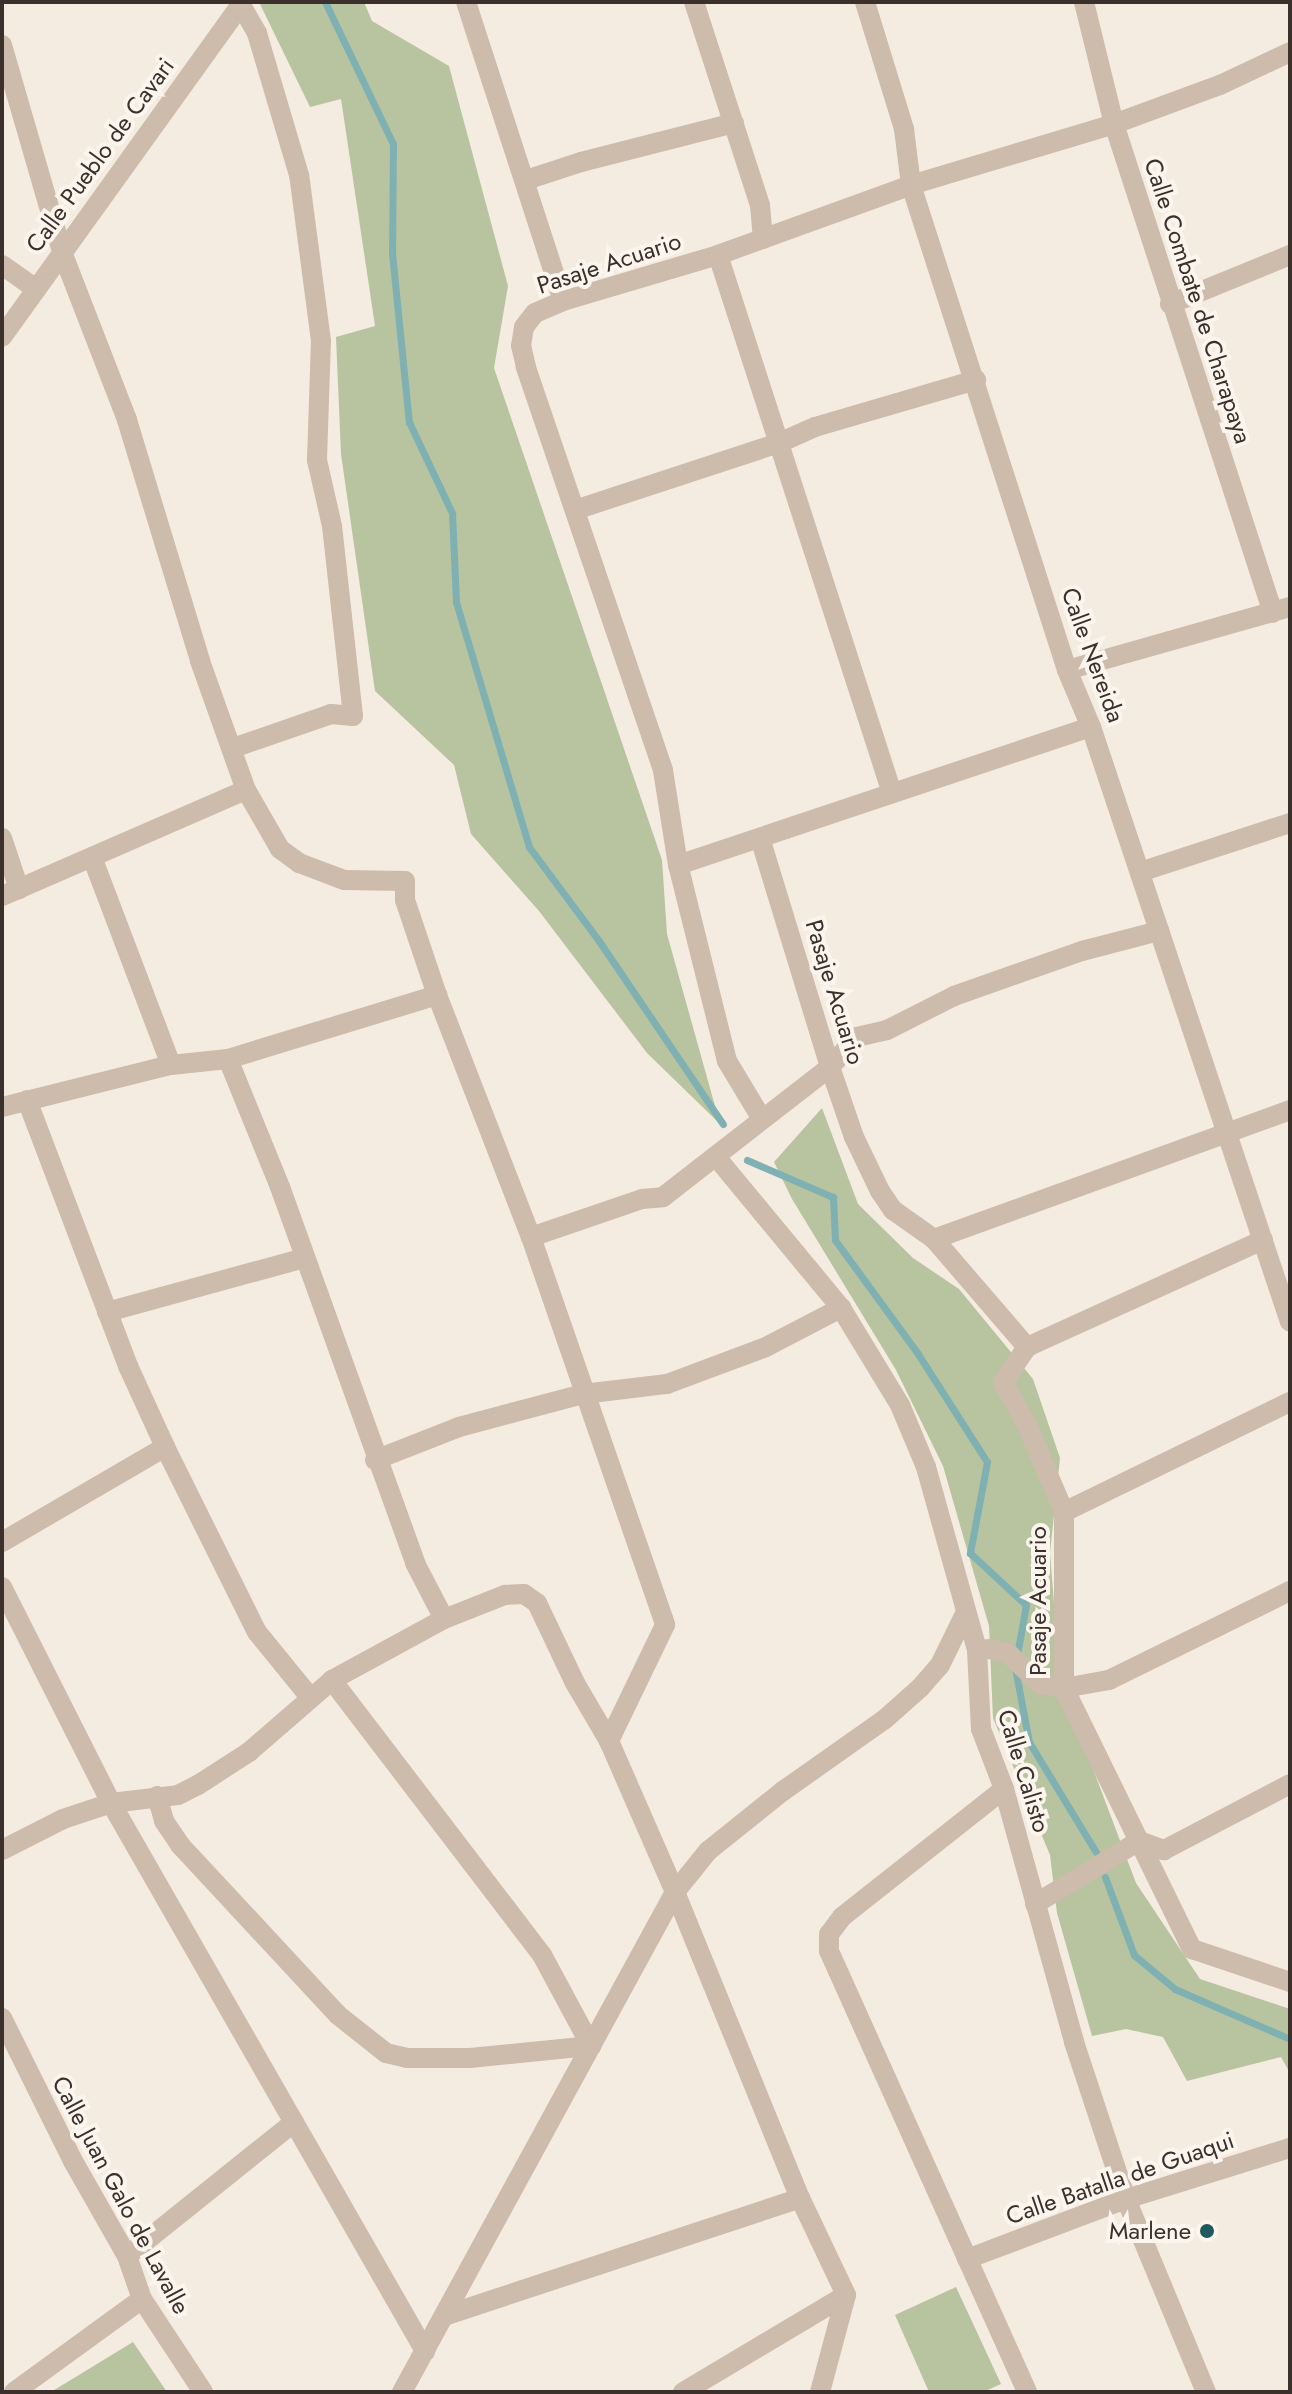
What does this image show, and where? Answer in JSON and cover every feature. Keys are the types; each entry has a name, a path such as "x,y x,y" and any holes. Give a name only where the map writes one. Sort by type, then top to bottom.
{"street":[{"path":"466,2 563,301"},
{"path":"694,2 760,205 763,239"},
{"name":"Calle Nereida","path":"865,2 904,129 911,185 1067,670 1091,727 1290,1322"},
{"name":"Calle Combate de Charapaya","path":"1084,2 1114,124 1170,304 1282,610"},
{"path":"233,748 331,714 353,716 332,526 317,460 321,341 299,175 257,33 240,3"},
{"name":"Calle Pueblo de Cavari","path":"2,337 240,3"},
{"path":"2,45 62,252 127,420 200,661 246,790 280,849 299,863 344,880 405,881 405,900 437,995 531,1237 665,1625 609,1741"},
{"name":"Pasaje Acuario","path":"762,1119 727,1061 678,865 663,770 521,346 524,327 535,313 563,301 718,255 911,185 1114,124 1220,85 1290,52"},
{"path":"526,180 581,162 734,123"},
{"path":"718,255 892,793"},
{"path":"1170,304 1290,255"},
{"path":"2,265 36,289"},
{"path":"575,510 779,443 815,427 976,380"},
{"path":"1067,670 1282,610"},
{"path":"678,865 1091,727"},
{"path":"2,838 10,893 246,790"},
{"path":"1140,872 1290,823"},
{"name":"Pasaje Acuario","path":"760,838 830,1067 854,1137 880,1191 893,1210 934,1239 1027,1347 1003,1382 1026,1423 1064,1512 1064,1688 1192,1949 1290,1982"},
{"path":"92,857 171,1065"},
{"path":"531,1237 642,1199 663,1197 830,1067 857,1037 887,1030 954,996 1113,940 1159,931"},
{"path":"2,1107 171,1065 228,1059 437,995"},
{"path":"228,1059 305,1258 375,1460 415,1563 444,1619"},
{"path":"27,1100 107,1312 165,1447 257,1632 309,1696"},
{"path":"934,1239 1290,1110"},
{"name":"Calle Calisto","path":"717,1158 841,1308 900,1405 926,1467 977,1650 977,1700 981,1729 1004,1789 1095,2109 1126,2199 1206,2392"},
{"path":"1027,1347 1263,1240"},
{"path":"107,1312 305,1258"},
{"path":"375,1460 459,1427 583,1394 667,1384 766,1347 841,1308"},
{"path":"1064,1512 1290,1402"},
{"path":"2,1542 165,1447"},
{"path":"2,1587 111,1803 425,2351"},
{"path":"977,1650 991,1649 1009,1654 1040,1684 1064,1688 1109,1680 1290,1591"},
{"path":"2,1850 63,1819 111,1803 178,1795 249,1752 309,1696 332,1680 444,1619 505,1595 524,1594 537,1603 575,1683 609,1741 675,1892 800,2198 846,2295 820,2392"},
{"path":"402,2392 447,2315 675,1892 708,1851 783,1791 885,1719 920,1688 940,1665 966,1612"},
{"path":"332,1680 542,1955 591,2046"},
{"path":"1035,1904 1139,1841 1164,1850 1290,1784"},
{"path":"1004,1789 842,1917 829,1934 829,1951 1027,2392"},
{"path":"157,1796 164,1821 181,1846 338,2015 386,2053 407,2058 470,2058 591,2046"},
{"name":"Calle Juan Galo de Lavalle","path":"2,2018 66,2148 127,2256 142,2299 203,2392"},
{"path":"127,2256 294,2122"},
{"name":"Calle Batalla de Guaqui","path":"967,2259 1126,2199 1290,2148"},
{"path":"447,2315 800,2198"},
{"path":"683,2392 846,2295"},
{"path":"14,2392 142,2299"}],"green space":[{"path":"259,2 364,2 372,21 449,66 508,286 494,368 662,860 667,934 720,1124 647,1053 539,911 471,834 454,765 375,691 341,454 336,337 375,326 341,99 310,107"},
{"path":"822,1108 858,1204 913,1258 959,1289 1033,1379 1060,1458 1050,1553 1059,1666 1084,1745 1136,1883 1200,1979 1290,2009 1290,2073 1281,2057 1187,2081 1163,2037 1126,2029 1092,2036 1057,1913 1050,1855 993,1718 989,1626 943,1466 896,1370 792,1199 774,1162"},
{"path":"956,2287 1001,2384 983,2392 929,2392 895,2315"},
{"path":"133,2342 167,2392 51,2392"}],"waterway":[{"path":"325,2 393,144 392,253 409,422 452,513 456,602 529,847 599,941 723,1124"},
{"path":"747,1160 833,1197 835,1240 918,1354 987,1462 970,1553 1026,1605 1017,1655"},
{"path":"1015,1668 1029,1742 1096,1852"},
{"path":"1105,1877 1134,1955 1175,1989 1290,2039"}],"place":[{"name":"Marlene","path":"1207,2231"}]}
